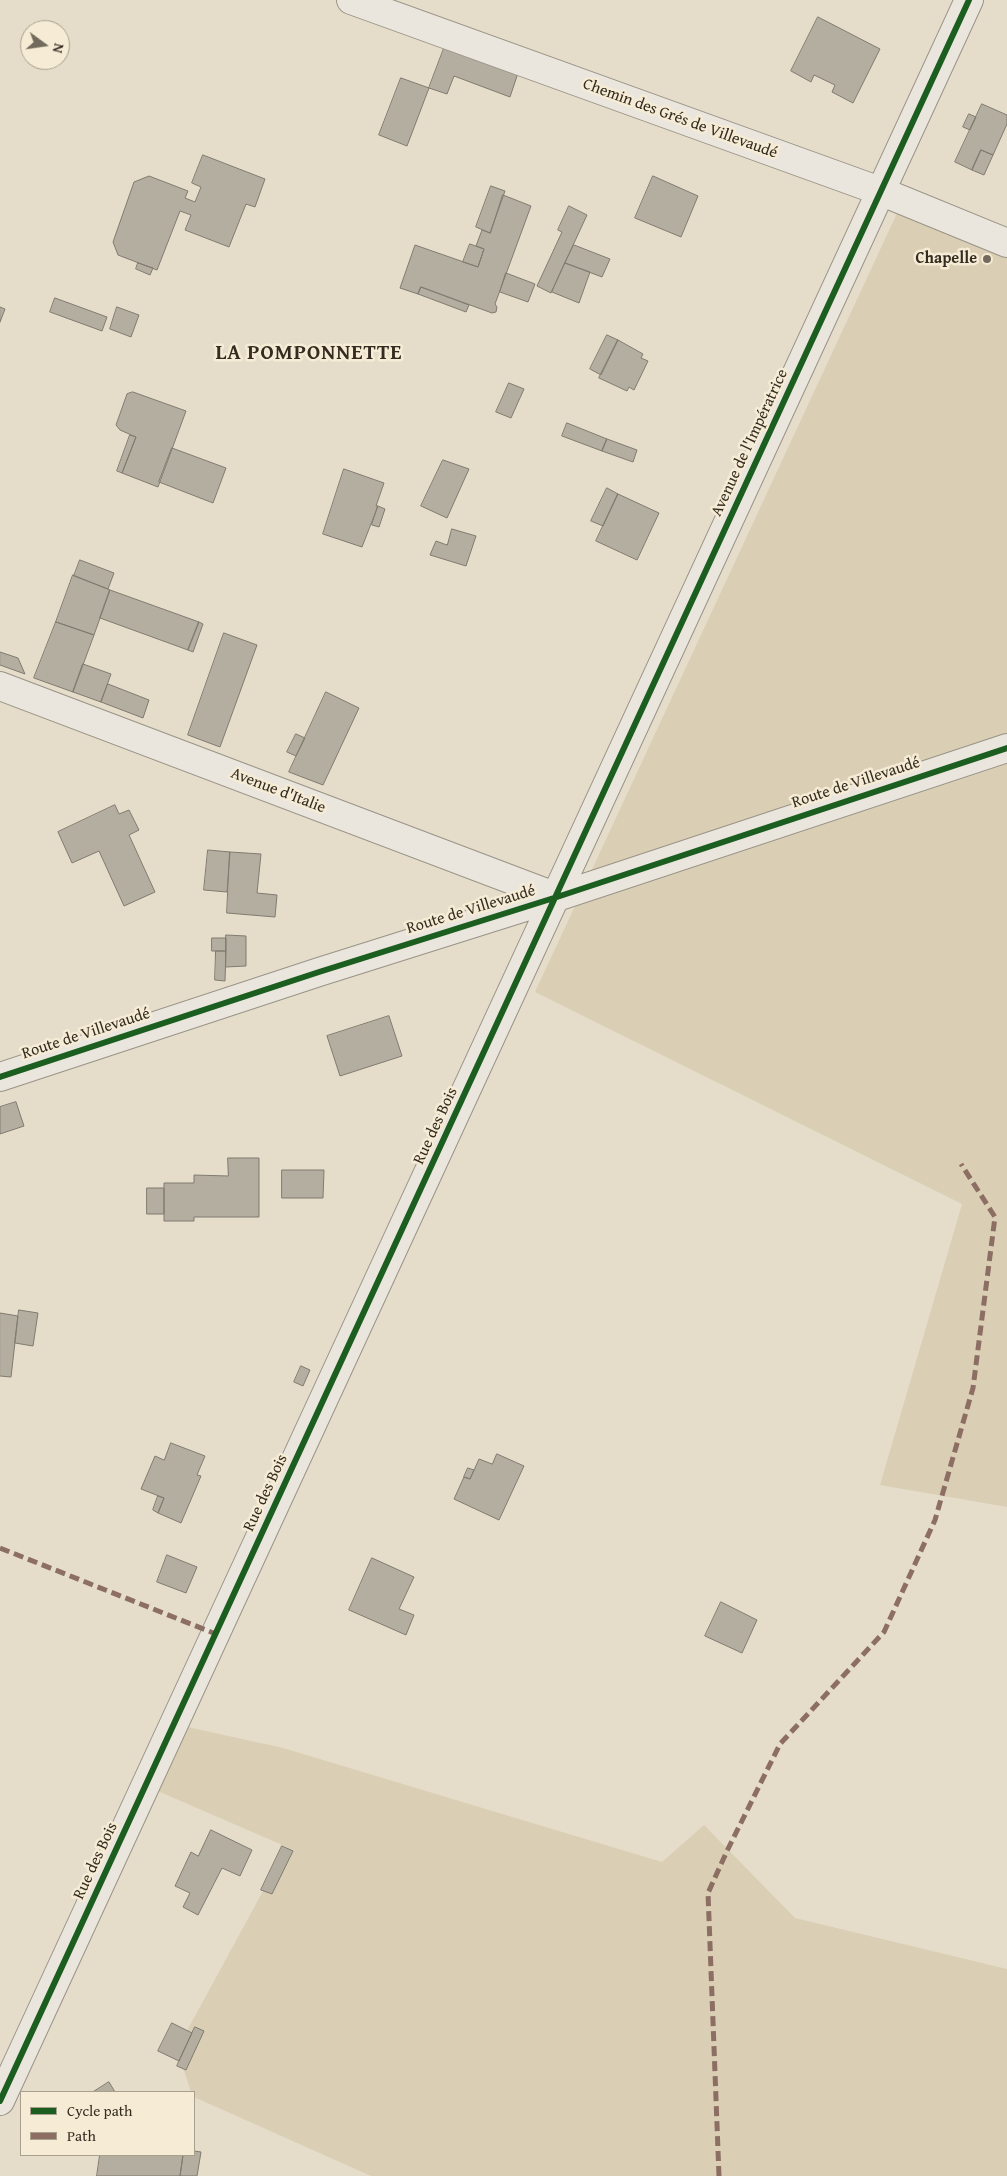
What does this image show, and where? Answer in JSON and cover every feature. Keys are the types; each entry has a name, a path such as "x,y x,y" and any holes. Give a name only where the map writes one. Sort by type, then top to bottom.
{"street":[{"name":"Chemin des Grés de Villevaudé","path":"351,0 880,191 1007,243"},
{"name":"Avenue de l'Impératrice","path":"557,897 969,0"},
{"name":"Avenue d'Italie","path":"0,686 557,897"},
{"name":"Route de Villevaudé","path":"0,1077 310,975 557,897 1007,748"},
{"name":"Rue des Bois","path":"0,2101 557,897"}],"shaded area":[{"path":"899,209 1007,256 1007,1507 880,1485 962,1204 535,992"},
{"path":"174,1724 283,1748 662,1862 704,1825 795,1918 1007,1969 1007,2176 371,2176 195,2097 195,2091 191,2091 177,2049 287,1847 146,1786"}],"building":[{"path":"818,17 880,49 853,103 832,92 835,85 814,75 811,82 791,71"},
{"path":"446,43 519,70 510,97 454,76 447,94 429,88"},
{"path":"401,78 429,88 407,146 379,135"},
{"path":"982,104 1007,115 1007,124 993,155 981,150 972,170 955,162"},
{"path":"969,114 976,117 970,130 963,127"},
{"path":"981,150 993,155 984,175 972,170"},
{"path":"203,155 265,179 255,207 246,204 229,247 185,230 191,215 180,211 157,270 118,255 113,242 134,182 149,176 188,191 185,198 195,202 201,187 192,183"},
{"path":"653,176 698,196 681,237 635,218"},
{"path":"491,186 505,191 490,233 476,227"},
{"path":"503,195 531,206 495,304 497,307 496,312 492,313 421,287 418,294 400,288 415,245 478,267 484,249 476,246 482,230 490,233"},
{"path":"569,206 587,215 551,293 537,286 562,232 558,230"},
{"path":"470,244 484,249 478,267 463,262"},
{"path":"574,245 610,259 602,277 565,263"},
{"path":"138,263 153,268 150,275 136,269"},
{"path":"565,263 590,272 579,303 552,292"},
{"path":"506,273 535,284 528,302 500,292"},
{"path":"421,287 469,305 466,312 418,294"},
{"path":"55,298 107,317 102,331 50,312"},
{"path":"0,307 5,309 0,322"},
{"path":"117,307 139,315 131,337 110,329"},
{"path":"607,335 618,340 601,375 590,369"},
{"path":"618,340 643,354 641,358 648,361 634,390 629,387 627,391 599,378"},
{"path":"509,383 524,389 511,418 496,412"},
{"path":"133,392 186,411 158,487 122,473 136,437 120,430 116,425 127,394"},
{"path":"567,423 607,439 602,451 562,436"},
{"path":"130,435 136,437 122,473 117,471"},
{"path":"607,439 637,450 633,462 602,451"},
{"path":"172,448 226,468 213,503 159,482"},
{"path":"443,460 469,469 447,518 421,506"},
{"path":"344,469 384,483 376,506 378,506 362,547 323,534"},
{"path":"607,488 618,494 603,526 591,521"},
{"path":"618,494 659,513 637,560 596,541"},
{"path":"378,506 385,509 379,527 372,525"},
{"path":"452,529 476,536 466,566 430,555 436,541 447,545"},
{"path":"80,560 114,573 108,589 74,576"},
{"path":"73,575 110,590 94,635 56,622"},
{"path":"110,590 199,622 188,650 100,618"},
{"path":"56,622 94,635 73,692 34,678"},
{"path":"199,622 203,624 193,652 188,650"},
{"path":"224,633 257,645 220,747 188,735"},
{"path":"0,652 18,658 25,674 0,665"},
{"path":"83,664 111,674 101,702 73,692"},
{"path":"108,684 149,700 143,718 101,702"},
{"path":"326,692 359,708 323,785 289,772"},
{"path":"296,734 305,738 296,756 287,752"},
{"path":"115,805 119,814 129,810 139,830 129,835 155,892 124,906 99,851 72,863 58,832"},
{"path":"208,850 230,852 227,892 204,890"},
{"path":"230,852 261,854 257,893 277,895 275,917 227,913"},
{"path":"226,935 246,936 246,966 226,967"},
{"path":"212,938 226,938 226,951 212,951"},
{"path":"216,951 226,951 225,981 215,980"},
{"path":"389,1016 402,1056 340,1076 327,1036"},
{"path":"16,1102 24,1126 0,1134 0,1107"},
{"path":"228,1158 259,1158 259,1217 194,1217 194,1221 164,1221 164,1183 194,1183 194,1175 228,1176"},
{"path":"282,1170 324,1170 323,1198 282,1198"},
{"path":"147,1188 164,1188 164,1214 147,1214"},
{"path":"19,1310 38,1313 33,1346 15,1343"},
{"path":"0,1313 18,1316 11,1377 0,1376"},
{"path":"301,1366 310,1370 303,1386 294,1382"},
{"path":"171,1443 205,1456 197,1475 201,1476 181,1523 158,1513 164,1498 141,1489 155,1456 164,1460"},
{"path":"497,1454 524,1466 499,1520 454,1499 464,1477 470,1479 479,1459 492,1464"},
{"path":"468,1468 474,1470 470,1479 464,1477"},
{"path":"158,1496 164,1498 158,1513 153,1510"},
{"path":"167,1555 197,1567 186,1593 157,1582"},
{"path":"372,1558 414,1577 399,1609 414,1615 406,1635 349,1610"},
{"path":"721,1602 757,1620 742,1653 705,1636"},
{"path":"211,1830 252,1850 240,1876 222,1868 198,1915 183,1907 190,1893 175,1886 191,1852 198,1856"},
{"path":"282,1846 293,1851 272,1894 261,1890"},
{"path":"172,2023 192,2033 179,2061 158,2051"},
{"path":"195,2027 204,2031 186,2070 177,2066"},
{"path":"109,2082 114,2091 95,2091"},
{"path":"195,2151 201,2152 197,2176 180,2176 183,2156 195,2156"},
{"path":"100,2156 183,2156 180,2176 97,2176"}],"marked path":[{"path":"719,2176 708,1893 780,1744 884,1632 935,1520 973,1388 995,1217 961,1164"},
{"path":"0,1548 216,1634"}],"cycle path":[{"path":"0,2101 969,0"},
{"path":"0,1077 319,972 557,897 1007,748"}],"place":[{"name":"Chapelle","path":"987,259"}],"district":[{"name":"LA POMPONNETTE","path":"309,354"}]}
